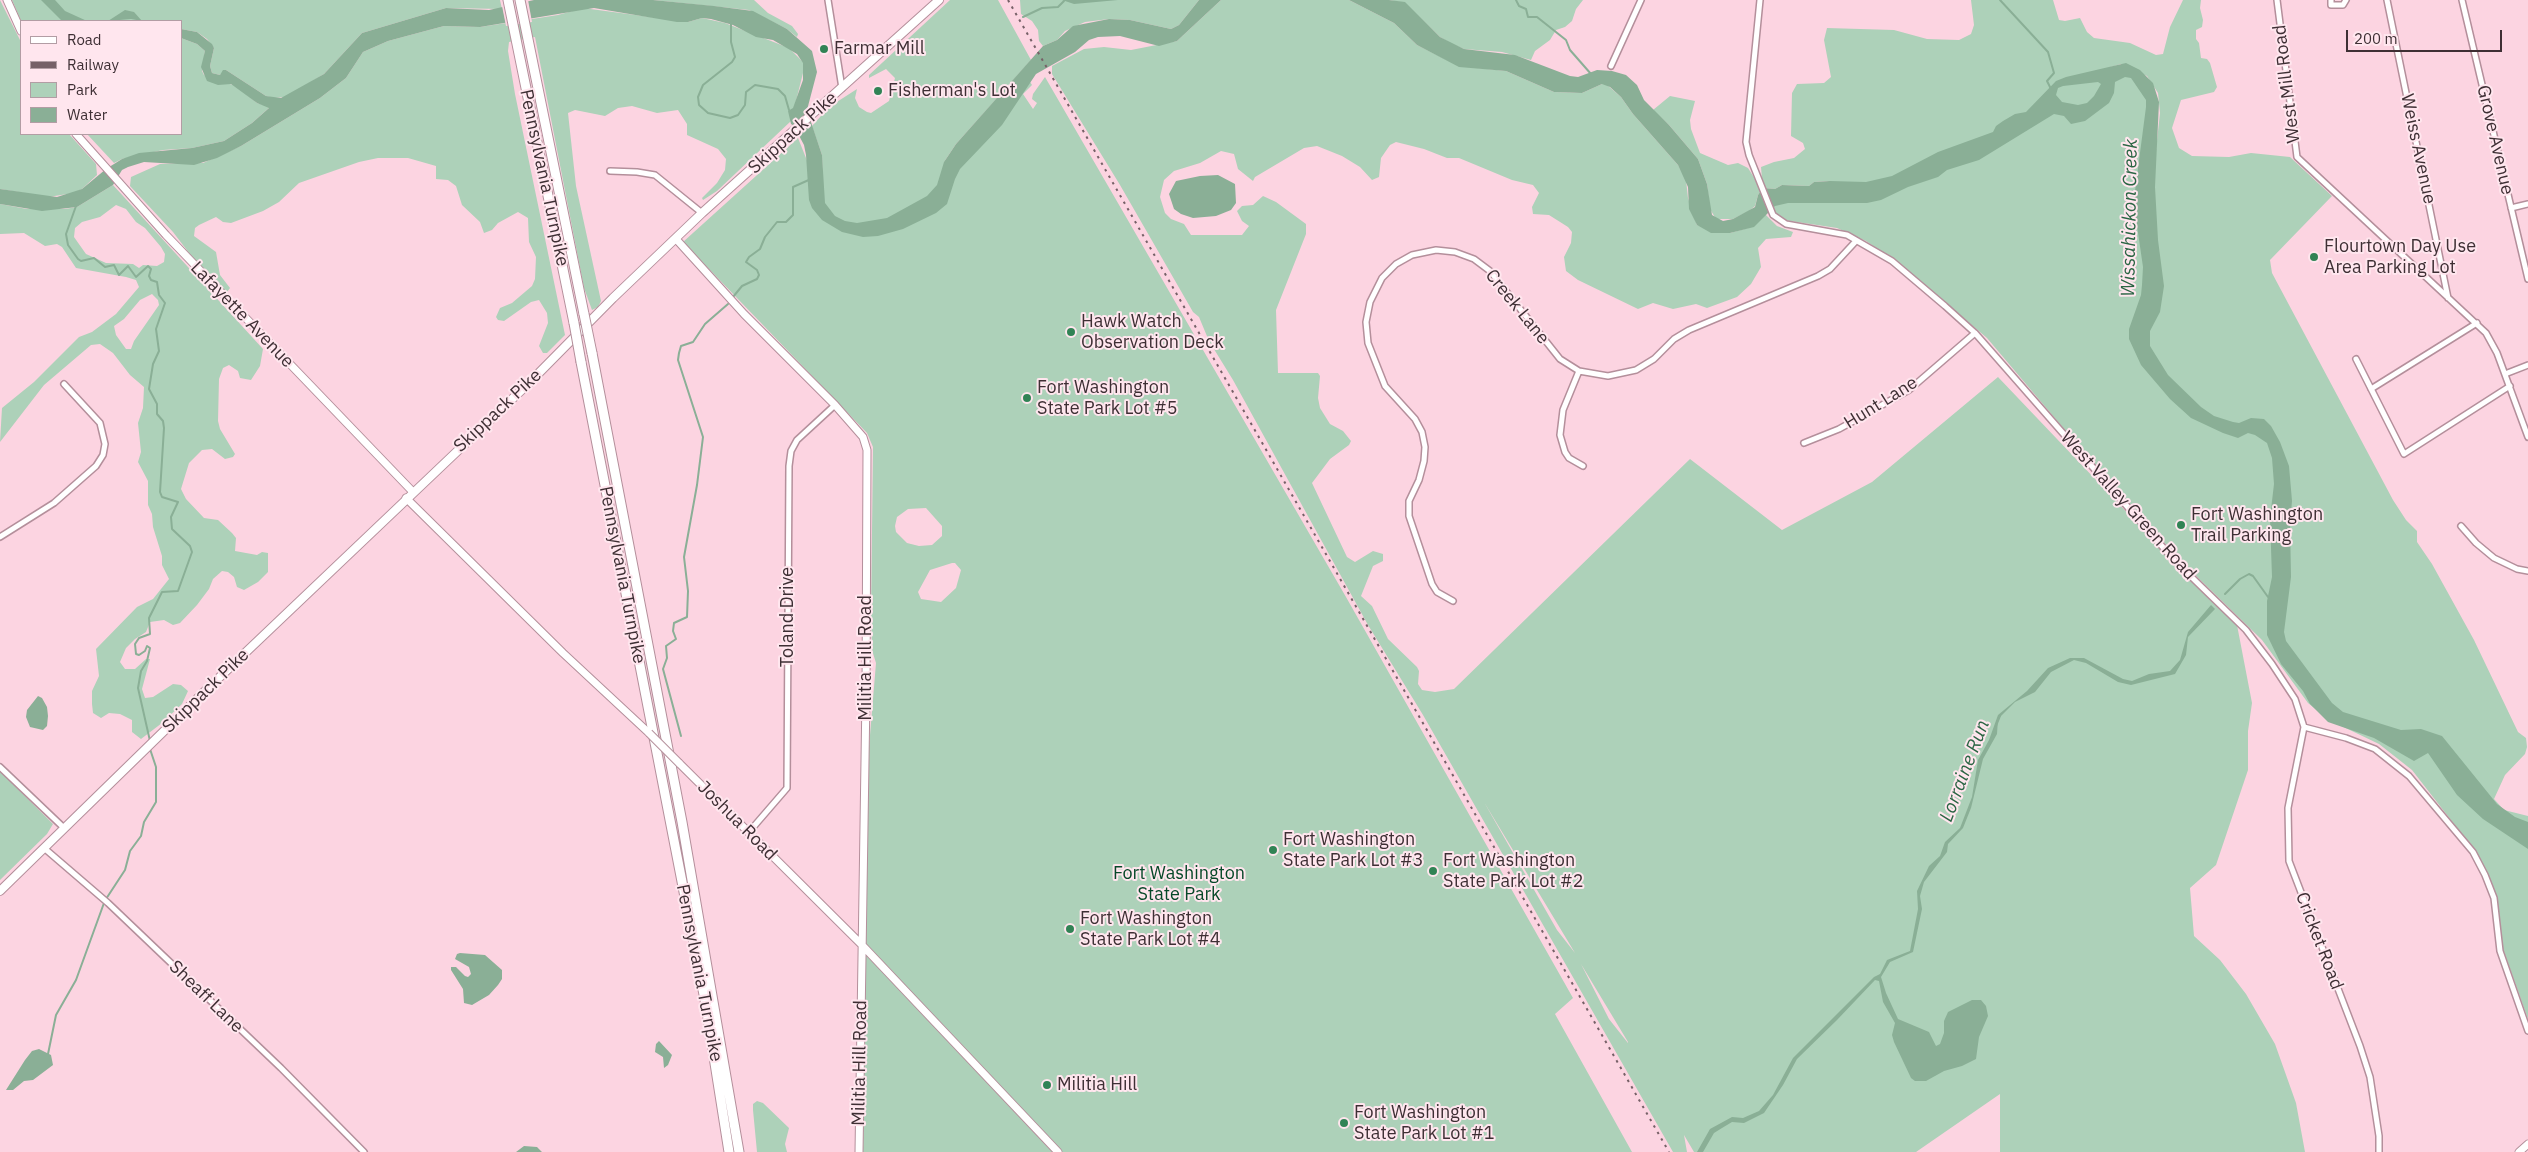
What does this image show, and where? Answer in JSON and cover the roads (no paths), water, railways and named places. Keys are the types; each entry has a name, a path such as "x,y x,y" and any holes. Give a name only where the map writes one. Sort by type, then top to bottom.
{"highway":[{"name":"Pennsylvania Turnpike","path":"508,0 574,323 703,990 728,1152"},
{"name":"Pennsylvania Turnpike","path":"520,0 592,352 682,822 739,1152"}],"main road":[{"path":"7,0 20,29"},
{"name":"Skippack Pike","path":"0,891 150,744 702,214 796,131 938,0"},
{"name":"Lafayette Avenue","path":"77,135 166,235 412,492"},
{"name":"Militia Hill Road","path":"676,239 744,314 835,405 863,437 867,450 859,1152"},
{"name":"Joshua Road","path":"406,498 563,652 649,733 862,945 1058,1152"},
{"path":"2519,1152 2528,1144"}],"street":[{"path":"828,0 842,88"},
{"path":"1612,66 1641,0"},
{"name":"West Valley Green Road","path":"1760,0 1746,142 1770,211 1776,218 1786,224 1847,235 1892,262 1975,333 2175,561 2246,630 2272,664 2295,700 2304,727"},
{"name":"West Mill Road","path":"2277,0 2296,157 2477,323 2494,344 2528,437"},
{"path":"2331,0 2331,5 2342,5 2346,0"},
{"name":"Weiss Avenue","path":"2387,0 2448,298"},
{"name":"Grove Avenue","path":"2462,0 2528,279"},
{"path":"610,171 655,175 702,214"},
{"path":"2511,208 2528,204"},
{"name":"Creek Lane","path":"1453,600 1437,592 1432,584 1408,516 1412,494 1423,467 1424,440 1418,424 1384,386 1368,344 1366,321 1375,289 1396,264 1412,255 1436,250 1464,255 1490,270 1554,353 1580,371 1608,376 1636,370 1654,359 1674,339 1683,333 1818,276 1830,269 1856,241"},
{"path":"2371,389 2477,323"},
{"name":"Hunt Lane","path":"1804,443 1839,429 1909,390 1975,333"},
{"path":"2356,359 2404,454 2510,386"},
{"path":"2505,374 2528,365"},
{"path":"1580,371 1563,410 1560,435 1565,452 1569,458 1583,466"},
{"path":"0,537 46,510 96,466 103,455 106,444 100,423 64,384"},
{"name":"Toland Drive","path":"749,832 787,788 789,466 792,451 798,440 835,405"},
{"path":"2461,526 2476,543 2494,558 2517,569 2528,571"},
{"path":"2304,727 2346,738 2374,749 2409,776 2473,852 2494,898 2500,951 2528,1031"},
{"name":"Cricket Road","path":"2304,727 2288,808 2289,861 2367,1068 2376,1110 2379,1152"},
{"path":"0,768 64,828"},
{"name":"Sheaff Lane","path":"44,848 103,898 280,1068 364,1152"}],"water":[{"path":"41,0 55,0 65,11 85,20 61,20"},
{"path":"534,0 653,0 753,11 787,29 812,51 817,72 807,110 822,155 825,203 835,216 845,221 857,223 887,218 927,196 937,185 944,162 956,144 1043,46 1057,40 1073,26 1109,19 1130,20 1171,29 1179,25 1199,0 1221,0 1177,41 1159,46 1120,36 1098,37 1089,40 1075,52 1036,74 1002,125 960,169 947,204 936,213 903,229 878,236 863,237 842,232 822,220 812,208 809,200 804,145 791,124 788,111 793,108 803,80 803,63 797,54 773,40 756,37 733,25 711,19 702,18 688,22 677,22 594,8 480,27 444,26 388,41 363,52 346,78 320,98 241,146 217,158 194,165 144,162 128,167 122,170 113,185 77,207 42,211 0,204 0,189 57,197 82,189 106,169 122,159 139,153 192,148 224,141 252,123 269,108 257,103 231,84 218,85 207,81 201,67 205,51 197,44 182,38 182,29 197,32 212,44 214,48 210,66 212,73 220,75 223,70 226,70 266,96 281,98 324,74 362,33 446,8 489,10"},
{"path":"1062,0 1118,0 1074,4"},
{"path":"1349,0 1405,2 1440,37 1464,49 1515,55 1570,76 1578,77 1597,70 1612,71 1626,75 1637,85 1644,100 1669,125 1698,159 1707,184 1712,215 1723,221 1733,219 1755,207 1758,195 1763,188 1775,189 1782,185 1809,186 1814,182 1830,181 1866,182 1892,176 1938,152 1993,132 1996,126 2003,121 2015,114 2026,112 2056,81 2066,77 2126,63 2140,70 2153,83 2159,102 2155,187 2158,240 2164,286 2160,312 2150,331 2150,346 2168,375 2201,407 2214,416 2233,422 2239,423 2251,418 2264,419 2271,426 2280,442 2289,466 2292,501 2290,523 2291,577 2284,632 2286,641 2332,703 2343,712 2401,730 2421,729 2442,736 2497,804 2515,817 2528,822 2528,849 2483,819 2457,795 2428,753 2414,761 2374,738 2328,722 2310,704 2303,691 2281,664 2267,635 2267,601 2272,577 2270,518 2274,484 2272,458 2267,443 2248,433 2238,438 2191,418 2170,399 2141,365 2129,339 2129,329 2141,295 2142,285 2143,267 2135,212 2135,191 2146,107 2146,100 2131,78 2125,77 2115,82 2114,93 2109,103 2085,121 2071,124 2064,116 2054,114 1979,160 1947,170 1938,177 1908,187 1881,200 1867,203 1788,203 1775,206 1754,227 1730,233 1711,233 1697,225 1689,209 1688,187 1678,165 1633,114 1621,97 1610,87 1602,84 1582,93 1554,92 1506,71 1459,67 1417,45 1394,23","holes":["2098,82 2101,84 2087,103 2078,105 2062,102 2056,95 2058,88 2063,86"]},
{"path":"125,10 134,12 141,20 131,19 110,20"},
{"path":"1218,175 1235,184 1236,203 1231,210 1216,216 1193,218 1181,214 1174,209 1169,194 1176,181 1200,176"},
{"path":"2211,605 2215,609 2188,637 2186,655 2175,674 2131,685 2118,682 2086,663 2074,660 2051,672 2035,692 2015,702 1998,719 1997,734 1983,759 1971,808 1963,828 1948,844 1947,852 1924,882 1920,896 1922,909 1913,952 1890,962 1881,977 1898,1019 1929,1032 1936,1046 1940,1044 1944,1033 1944,1021 1948,1012 1972,1000 1981,1000 1986,1006 1988,1016 1979,1037 1976,1059 1962,1066 1944,1071 1926,1081 1915,1081 1911,1078 1894,1042 1892,1035 1895,1023 1883,1002 1879,981 1875,980 1797,1059 1783,1085 1764,1113 1744,1123 1732,1122 1714,1133 1703,1152 1697,1152 1710,1129 1732,1117 1743,1118 1759,1111 1773,1095 1793,1058 1874,977 1880,974 1887,960 1910,951 1918,909 1917,891 1929,866 1940,856 1945,842 1960,828 1972,797 1978,760 1989,740 1998,715 2027,691 2048,668 2070,658 2084,658 2123,679 2132,681 2149,674 2170,671 2180,660 2188,632"},
{"path":"38,696 42,698 47,707 47,726 43,730 30,727 26,717 27,710"},
{"path":"457,954 485,955 502,970 502,979 498,985 489,995 472,1005 464,1003 463,989 451,970 451,967 456,967 465,976 468,977 471,974 469,967 455,959"},
{"path":"659,1041 672,1055 668,1065 664,1068 663,1057 655,1052 656,1044"},
{"path":"39,1049 51,1055 53,1065 33,1080 24,1081 13,1090 6,1090 32,1051"},
{"path":"524,1146 537,1147 542,1152 516,1152"}],"waterway":[{"path":"1516,0 1519,6 1526,9 1528,17 1537,17 1566,40 1570,50 1591,74"},
{"path":"2000,0 2048,52 2054,73 2047,81 2051,89"},
{"path":"1023,17 1042,8 1058,7 1064,1"},
{"path":"731,22 731,42 735,57 732,62 703,85 698,97 699,105 708,113 730,118 738,115 745,105 746,92 755,85 778,89 785,96 789,110"},
{"path":"733,297 742,286 757,279 759,275 757,270 746,262 749,257 760,249 765,237 777,222 786,222 793,215 793,187 811,179"},
{"path":"76,206 66,234 68,245 78,259 81,261 94,258 105,267 114,265 119,275 128,266 136,277 148,266 151,269 149,276 151,280 157,282 159,295 165,303 156,329 159,351 153,364 149,389 157,404 157,414 163,421 164,428 160,492 162,497 178,502 171,517 172,529 190,546 192,552 178,591 162,592 149,618 150,634 139,638 135,644 136,654 139,655 145,651 147,646 150,648 147,661 141,671 138,688 150,741"},
{"path":"681,736 663,669 667,658 666,646 676,639 673,631 674,623 687,617 688,591 684,557 697,485 703,437 678,360 681,346 693,342 705,324 728,304"},
{"name":"Lorraine Run","path":"2225,594 2240,579 2249,574 2253,576 2268,597"},
{"name":"Lorraine Run","path":"1996,726 2000,716"},
{"path":"106,899 125,870 130,851 141,836 144,822 156,802 156,767 150,749"},
{"path":"48,1054 56,1015 76,980 104,903"}],"railway":[{"path":"1008,0 1669,1152"}],"place":[{"name":"Farmar Mill","path":"824,49"},
{"name":"Fisherman's Lot","path":"878,91"},
{"name":"Flourtown Day Use Area Parking Lot","path":"2314,257"},
{"name":"Hawk Watch Observation Deck","path":"1071,332"},
{"name":"Fort Washington State Park Lot #5","path":"1027,398"},
{"name":"Fort Washington Trail Parking","path":"2181,525"},
{"name":"Fort Washington State Park Lot #3","path":"1273,850"},
{"name":"Fort Washington State Park Lot #2","path":"1433,871"},
{"name":"Fort Washington State Park Lot #4","path":"1070,929"},
{"name":"Militia Hill","path":"1047,1085"},
{"name":"Fort Washington State Park Lot #1","path":"1344,1123"}],"water label":[{"name":"Wissahickon Creek","path":"2130,218"}],"park label":[{"name":"Fort Washington State Park","path":"1179,884"}]}
